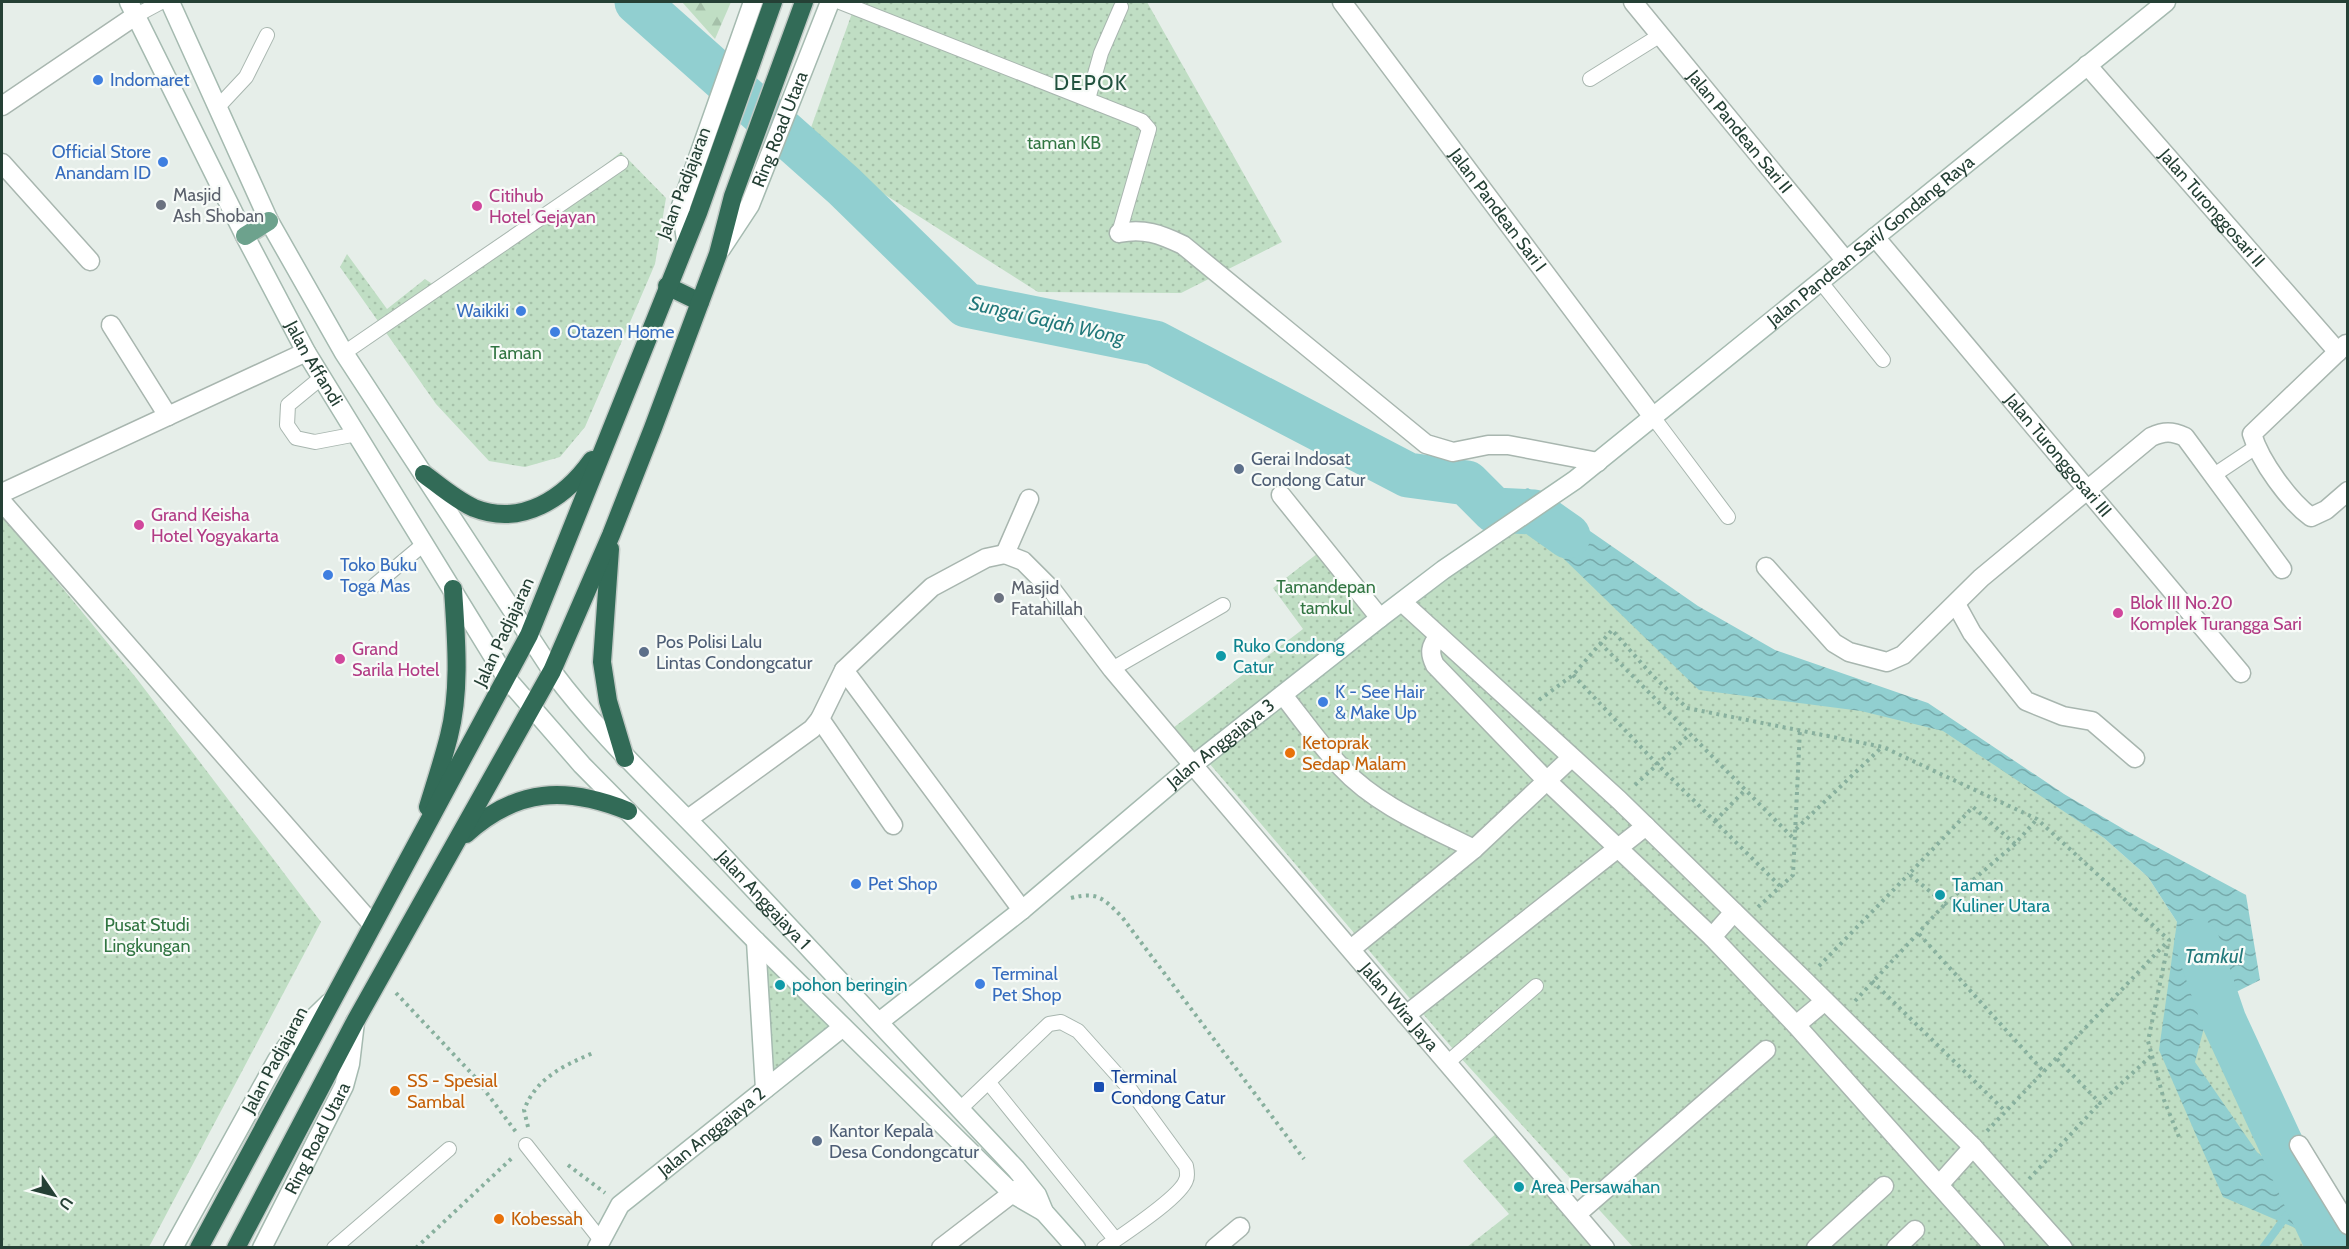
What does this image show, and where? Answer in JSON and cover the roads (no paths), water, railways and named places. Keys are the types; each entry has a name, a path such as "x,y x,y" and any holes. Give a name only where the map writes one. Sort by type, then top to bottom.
{"highway":[{"name":"Jalan Padjajaran","path":"199,1248 529,635 710,179 773,2"},
{"path":"236,1248 355,1022 552,671 611,535 700,302 718,254 733,196 804,2"},
{"path":"667,286 700,302"},
{"path":"424,474 474,508 506,514 526,512 563,494 578,480 609,435"},
{"path":"611,535 602,662 608,701 625,758"},
{"path":"418,841 449,735 457,658 453,589"},
{"path":"459,840 476,824 500,810 538,796 580,795 628,811"}],"main road":[{"path":"245,236 269,221"}],"street":[{"name":"Jalan Affandi","path":"170,2 269,221 344,353 552,671"},
{"path":"686,240 681,206 689,177 753,2"},
{"name":"Ring Road Utara","path":"718,254 750,205 830,2"},
{"name":"Jalan Pandean Sari I","path":"1342,2 1653,417"},
{"name":"Jalan Pandean Sari II","path":"1633,2 1846,261"},
{"name":"Jalan Pandean Sari/ Gondang Raya","path":"1575,480 2162,3"},
{"path":"2,106 132,9"},
{"name":"Jalan Affandi","path":"132,9 245,236 306,352 507,679 531,709"},
{"name":"Jalan Turonggosari II","path":"2086,66 2343,347"},
{"path":"2,163 90,261"},
{"path":"1119,233 1135,230 1155,232 1183,245 1389,416 1436,449 1453,452 1488,445 1508,445 1598,462"},
{"name":"Jalan Turonggosari III","path":"1875,237 2241,673"},
{"path":"111,325 168,416"},
{"path":"2343,347 2252,434 2256,447 2297,507 2311,518 2326,510 2348,491"},
{"path":"2,493 306,352"},
{"path":"1766,567 1834,644 1849,651 1887,662 1903,655 1981,578 2151,437 2162,432 2174,432 2185,436 2282,569"},
{"name":"Jalan Anggajaya 3","path":"879,1022 1022,910 1192,765 1380,618 1443,570 1575,480"},
{"path":"1281,495 1380,618"},
{"path":"688,819 812,729 844,670 932,587 986,558 1005,554 1029,499"},
{"path":"2,502 372,924"},
{"name":"Jalan Wira Jaya","path":"1005,554 1023,561 1052,590 1112,669 1192,765 1605,1248"},
{"path":"1402,602 1619,800 1842,1017 1973,1147 2063,1248"},
{"path":"1956,604 1972,633 2026,701 2063,716 2092,721 2135,758"},
{"path":"1439,636 1433,644 1430,655 1435,666 1547,781 1712,937 1796,1025 1995,1248"},
{"path":"844,670 1022,910"},
{"name":"Jalan Anggajaya 1","path":"552,671 582,712 625,758 688,819 1027,1182 1044,1212 1076,1248"},
{"path":"1282,695 1341,767 1357,782 1407,816 1474,849"},
{"name":"Jalan Anggajaya 1","path":"531,709 756,941 1013,1194 1044,1212"},
{"path":"820,718 893,825"},
{"path":"1351,949 1474,849 1571,758"},
{"path":"1406,1015 1646,826"},
{"path":"1712,937 1738,916"},
{"path":"756,941 765,1089"},
{"path":"1796,1025 1825,1001"},
{"path":"173,1248 277,1060 292,1039 329,1003"},
{"name":"Ring Road Utara","path":"262,1248 344,1086 350,1064 355,1022"},
{"name":"Jalan Anggajaya 2","path":"599,1243 620,1205 843,1027"},
{"path":"1577,1214 1766,1050"},
{"path":"2300,1145 2348,1224"},
{"path":"1939,1185 1973,1147"},
{"path":"941,1248 1027,1182"},
{"path":"1816,1248 1884,1186"},
{"path":"1215,1248 1240,1227"},
{"path":"1896,1248 1915,1230"}],"lane":[{"path":"132,9 160,2"},
{"path":"840,2 1142,121 1149,129 1119,233"},
{"path":"1088,99 1101,53 1121,7"},
{"path":"217,108 233,94 246,77 267,35"},
{"path":"1590,79 1659,36"},
{"path":"344,353 621,163"},
{"path":"1820,281 1883,360"},
{"path":"322,377 288,405 287,425 296,438 315,442 357,434"},
{"path":"1653,417 1728,517"},
{"path":"2214,475 2256,447"},
{"path":"375,585 425,543"},
{"path":"1112,669 1223,605"},
{"path":"1447,1063 1536,986"},
{"path":"960,1109 1044,1027 1061,1022 1078,1031 1129,1088 1186,1166 1186,1181 1175,1195 1110,1243 989,1083"},
{"path":"529,1140 599,1243"},
{"path":"334,1248 448,1149"}],"water":[{"name":"Tamkul","path":"1528,488 1698,606 1775,650 1928,703 2064,794 2125,830 2246,895 2260,980 2210,1005 2195,1062 2257,1152 2347,1232 2347,1247 2325,1247 2316,1237 2223,1197 2159,1050 2177,922 2148,877 2104,838 1943,731 1861,711 1699,690 1501,498"}],"waterway":[{"name":"Sungai Gajah Wong","path":"637,2 844,186 966,305 1155,343 1408,475 1467,483 1494,510 1534,512 1568,536"},
{"path":"2197,942 2224,1021 2329,1248"},
{"path":"2263,1248 2287,1215"}],"place":[{"name":"Indomaret","path":"98,80"},
{"name":"Official Store Anandam ID","path":"163,162"},
{"name":"Masjid Ash Shoban","path":"161,205"},
{"name":"Citihub Hotel Gejayan","path":"477,206"},
{"name":"Waikiki","path":"521,311"},
{"name":"Otazen Home","path":"555,332"},
{"name":"Gerai Indosat Condong Catur","path":"1239,469"},
{"name":"Grand Keisha Hotel Yogyakarta","path":"139,525"},
{"name":"Toko Buku Toga Mas","path":"328,575"},
{"name":"Masjid Fatahillah","path":"999,598"},
{"name":"Blok III No.20 Komplek Turangga Sari","path":"2118,613"},
{"name":"Pos Polisi Lalu Lintas Condongcatur","path":"644,652"},
{"name":"Ruko Condong Catur","path":"1221,656"},
{"name":"Grand Sarila Hotel","path":"340,659"},
{"name":"K - See Hair & Make Up","path":"1323,702"},
{"name":"Ketoprak Sedap Malam","path":"1290,753"},
{"name":"Pet Shop","path":"856,884"},
{"name":"Taman Kuliner Utara","path":"1940,895"},
{"name":"Terminal Pet Shop","path":"980,984"},
{"name":"pohon beringin","path":"780,985"},
{"name":"Terminal Condong Catur","path":"1099,1087"},
{"name":"SS - Spesial Sambal","path":"395,1091"},
{"name":"Kantor Kepala Desa Condongcatur","path":"817,1141"},
{"name":"Area Persawahan","path":"1519,1187"},
{"name":"Kobessah","path":"499,1219"}],"district":[{"name":"DEPOK","path":"1091,82"}],"park label":[{"name":"taman KB","path":"1064,143"},
{"name":"Taman","path":"516,353"},
{"name":"Tamandepan tamkul","path":"1326,597"},
{"name":"Pusat Studi Lingkungan","path":"147,935"}]}
